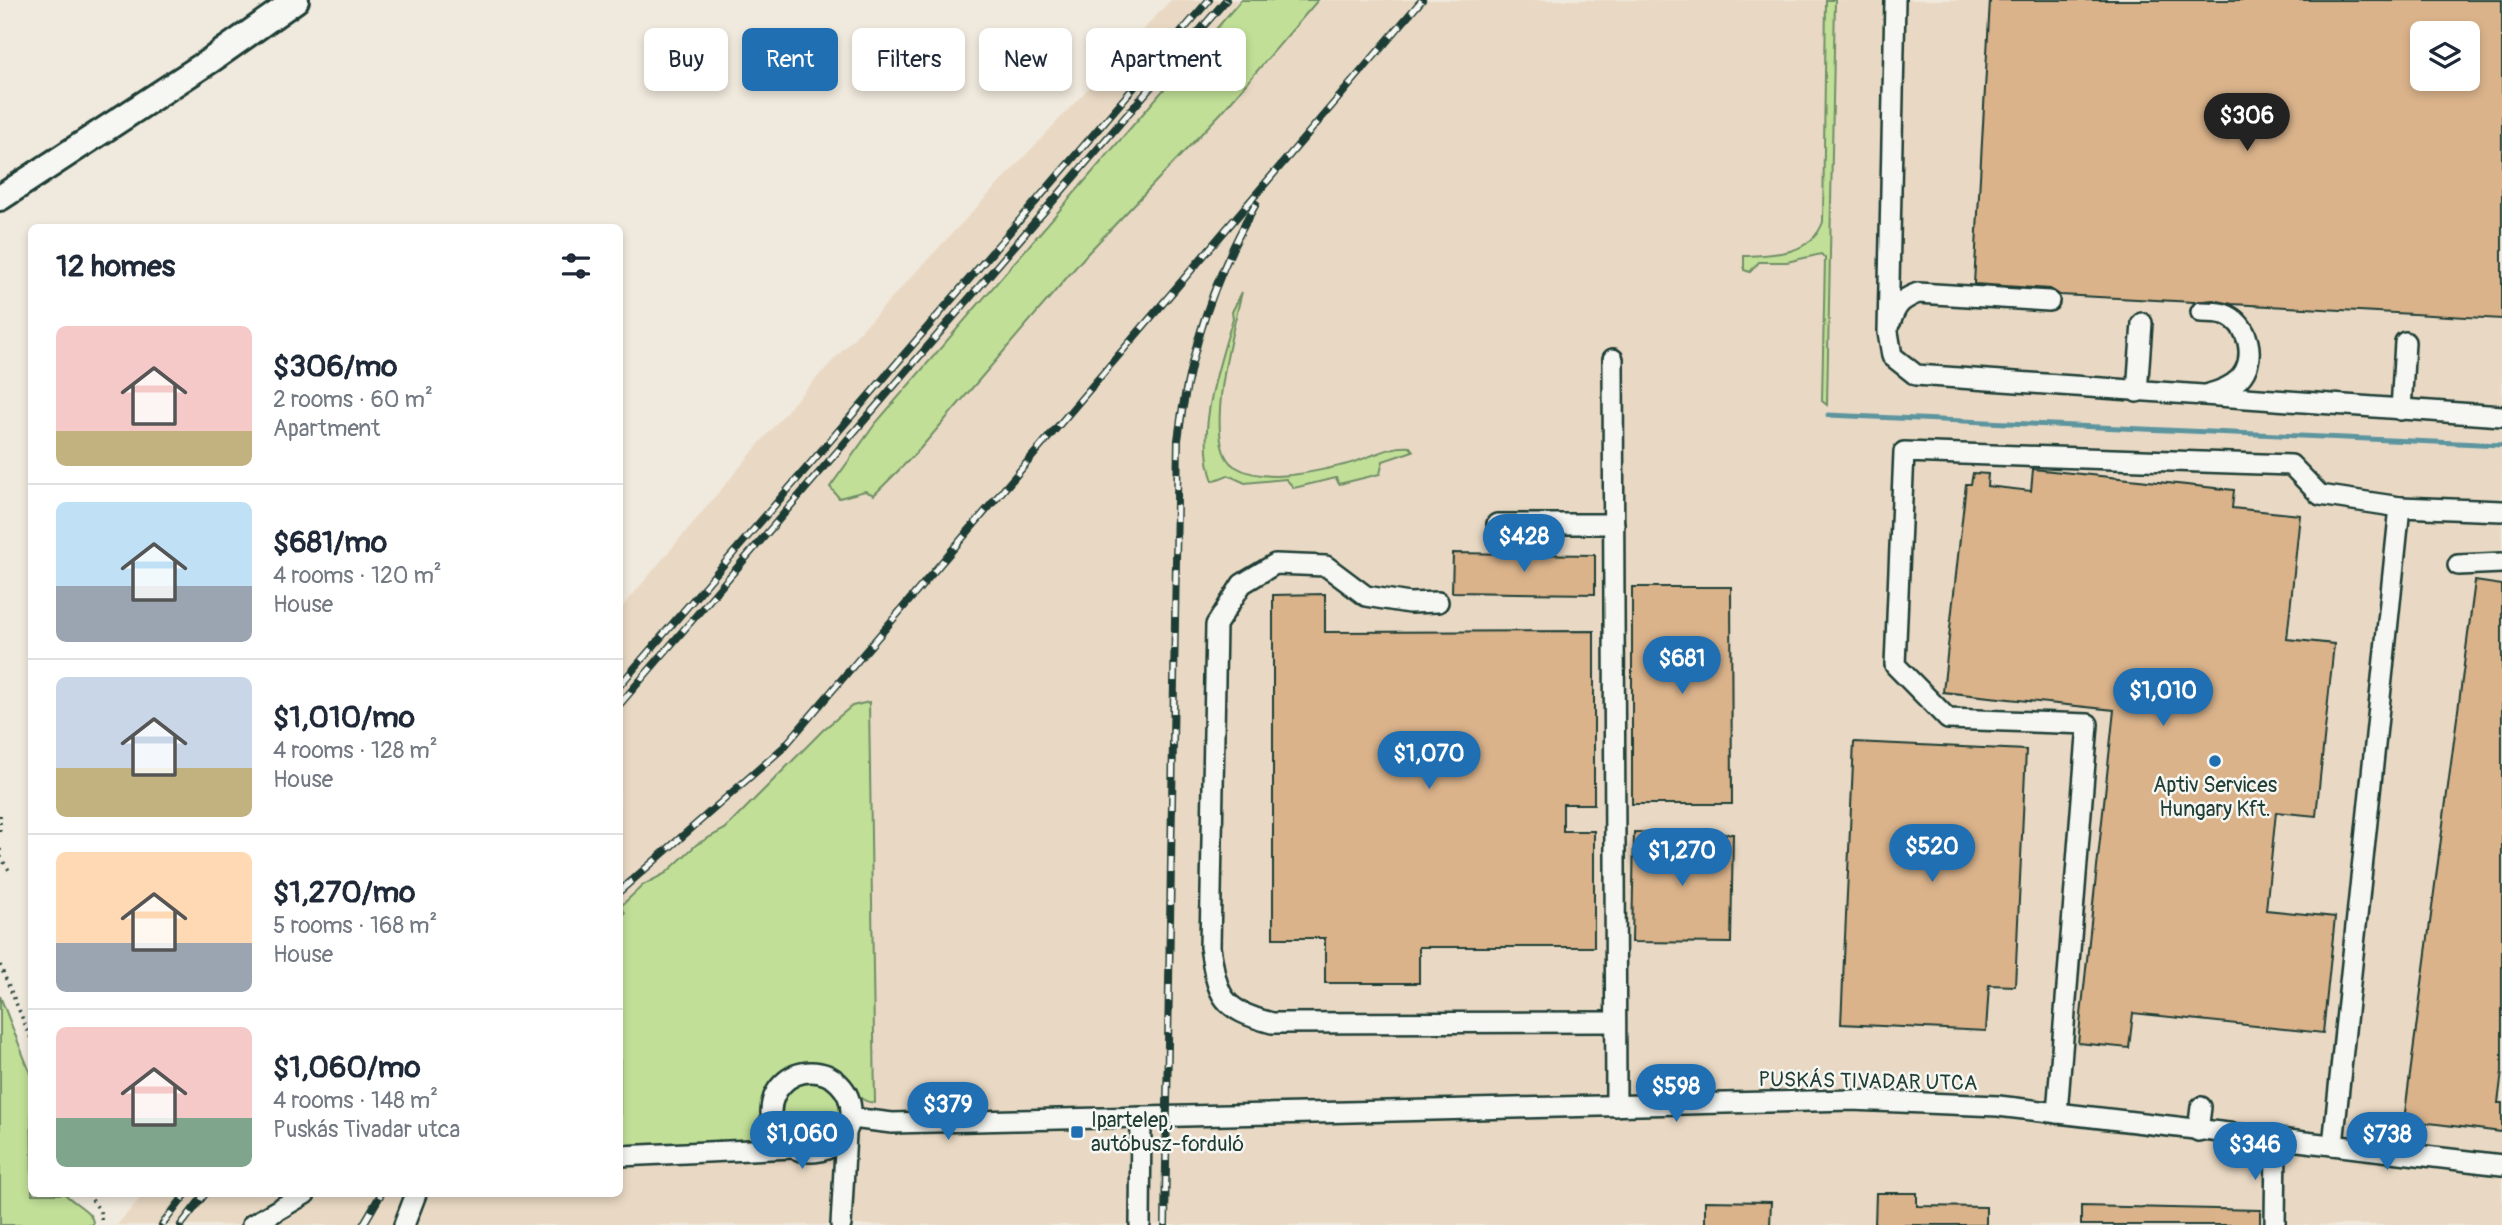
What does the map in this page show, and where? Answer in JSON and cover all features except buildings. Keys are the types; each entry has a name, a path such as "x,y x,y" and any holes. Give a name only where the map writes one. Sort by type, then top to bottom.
{"main road":[{"path":"0,198 211,60 296,0"}],"street":[{"path":"1895,0 1888,332 1892,356 1916,375 2502,416"},
{"path":"1888,332 1896,306 1904,298 1918,293 2049,301"},
{"path":"2201,312 2223,314 2237,322 2245,332 2249,350 2243,373 2223,390 2202,396"},
{"path":"2137,392 2142,323"},
{"path":"2401,410 2404,342"},
{"path":"1614,359 1616,1106"},
{"path":"2243,373 2258,389 2283,402"},
{"path":"2057,1113 2088,724 1948,719 1895,666 1903,452 2291,465 2320,495 2400,507 2502,511"},
{"path":"2333,1145 2331,1095 2400,507"},
{"path":"1497,524 1614,524"},
{"path":"2458,565 2502,563"},
{"path":"1437,602 1409,603 1366,596 1326,566 1275,564 1242,584 1216,625 1210,947 1217,989 1241,1014 1272,1023 1615,1022"},
{"path":"793,1148 775,1130 771,1110 781,1086 797,1075 817,1072 839,1083 849,1099 841,1225"},
{"name":"PUSKÁS TIVADAR UTCA","path":"849,1125 1851,1100 1984,1105 2502,1165"},
{"path":"2198,1131 2201,1107"},
{"path":"1140,1225 1141,1117"},
{"path":"623,1156 793,1148 812,1151 826,1149 849,1125"},
{"path":"2275,1225 2276,1139"},
{"path":"252,1225 300,1197"},
{"path":"404,1225 415,1197"}],"path":[{"path":"0,815 0,831"},
{"path":"0,849 1,858 11,873"},
{"path":"0,965 28,1025"},
{"path":"90,1197 100,1212 102,1225"}],"shaded area":[{"path":"1171,0 2502,0 2502,1225 117,1225 141,1197 623,1197 623,606 797,399 1086,91 1246,91 1246,28 1145,28"}],"green space":[{"path":"1241,0 1318,0 1246,84 1246,28 1217,28"},
{"path":"1826,0 1835,0 1827,405 1822,401 1825,258 1821,254 1787,262 1759,262 1750,272 1744,270 1744,256 1779,254 1801,247 1810,241 1823,222"},
{"path":"1162,91 1240,91 1087,254 919,450 874,495 865,491 839,498 830,487 875,424"},
{"path":"1242,292 1227,356 1220,410 1220,435 1225,454 1234,466 1259,475 1289,475 1352,463 1393,448 1410,447 1413,451 1383,461 1380,474 1339,484 1336,478 1294,488 1286,479 1245,483 1228,475 1213,481 1207,442 1211,400 1233,318 1232,312"},
{"path":"869,702 875,1103 858,1096 843,1078 829,1069 802,1067 784,1074 771,1088 766,1101 764,1128 760,1140 623,1147 623,904 643,885 666,873 697,844 725,829 824,729 852,706"},
{"path":"0,996 28,1067 28,1197 69,1197 87,1212 93,1225 0,1225"},
{"path":"811,1083 822,1085 835,1096 840,1112 838,1123 827,1136 811,1141 800,1139 787,1128 782,1112 784,1101 795,1088"}],"waterway":[{"path":"1828,415 2502,445"}],"railway":[{"path":"623,682 1209,0"},
{"path":"623,701 1226,0"},
{"path":"623,888 784,747 1422,0"},
{"path":"1165,1225 1178,440 1188,378 1205,318 1227,260 1256,204"},
{"path":"162,1225 184,1197"},
{"path":"181,1225 203,1197"},
{"path":"363,1225 379,1197"}],"place":[{"name":"Aptiv Services Hungary Kft.","path":"2215,761"},
{"name":"Ipartelep, autóbusz-forduló","path":"1077,1132"}]}
